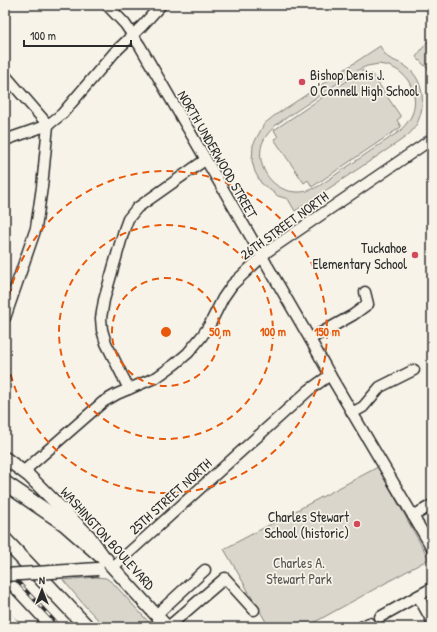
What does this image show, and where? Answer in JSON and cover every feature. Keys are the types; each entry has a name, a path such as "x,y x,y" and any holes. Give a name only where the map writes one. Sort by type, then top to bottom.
{"highway":[{"path":"5,483 65,524 106,565"},
{"path":"5,540 87,627"},
{"path":"5,597 33,627"},
{"path":"5,616 13,627"}],"main road":[{"name":"WASHINGTON BOULEVARD","path":"5,458 24,471 89,536 106,565 168,627"},
{"path":"5,575 106,565"}],"street":[{"name":"NORTH UNDERWOOD STREET","path":"107,5 133,35 261,257 432,548"},
{"path":"5,140 48,125 62,114 114,53 161,5"},
{"path":"5,75 48,125 42,187 36,228 9,296 5,318"},
{"name":"26TH STREET NORTH","path":"24,471 98,405 110,397 161,374 176,364 188,353 209,326 230,287 268,251 432,139"},
{"path":"129,389 106,343 102,330 101,318 104,300 123,232 128,219 137,208 205,160"},
{"path":"310,339 353,316 368,304 364,292"},
{"path":"352,413 363,407 380,387 414,370"},
{"name":"25TH STREET NORTH","path":"106,565 309,390 330,375"},
{"path":"413,516 432,506"},
{"path":"156,615 205,570"},
{"path":"168,627 225,578 254,610"},
{"path":"380,617 432,588"},
{"path":"418,596 432,621"}],"green space":[{"path":"432,39 432,73 416,57 428,41"},
{"path":"380,46 388,57 406,66 414,74 419,82 421,90 422,108 420,116 417,124 409,134 295,211 288,199 278,196 261,183 255,172 252,161 253,145 264,124","holes":["379,64 390,66 402,74 410,83 414,95 415,101 412,114 400,131 319,186 312,189 302,192 290,191 274,184 268,177 261,162 262,144 270,131 277,124 356,71 367,66"]},
{"path":"363,70 367,76 372,74 401,117 397,120 401,127 312,187 308,180 304,183 274,139 278,137 274,130"},
{"name":"Charles A. Stewart Park","path":"378,467 429,559 306,627 269,627 224,549"},
{"path":"96,577 106,578 114,584 153,627 105,627 63,580"}],"railway":[{"path":"5,568 60,627"}],"place":[{"name":"Bishop Denis J. O'Connell High School","path":"302,82"},
{"name":"Tuckahoe Elementary School","path":"415,255"},
{"name":"Charles Stewart School (historic)","path":"357,524"}]}
